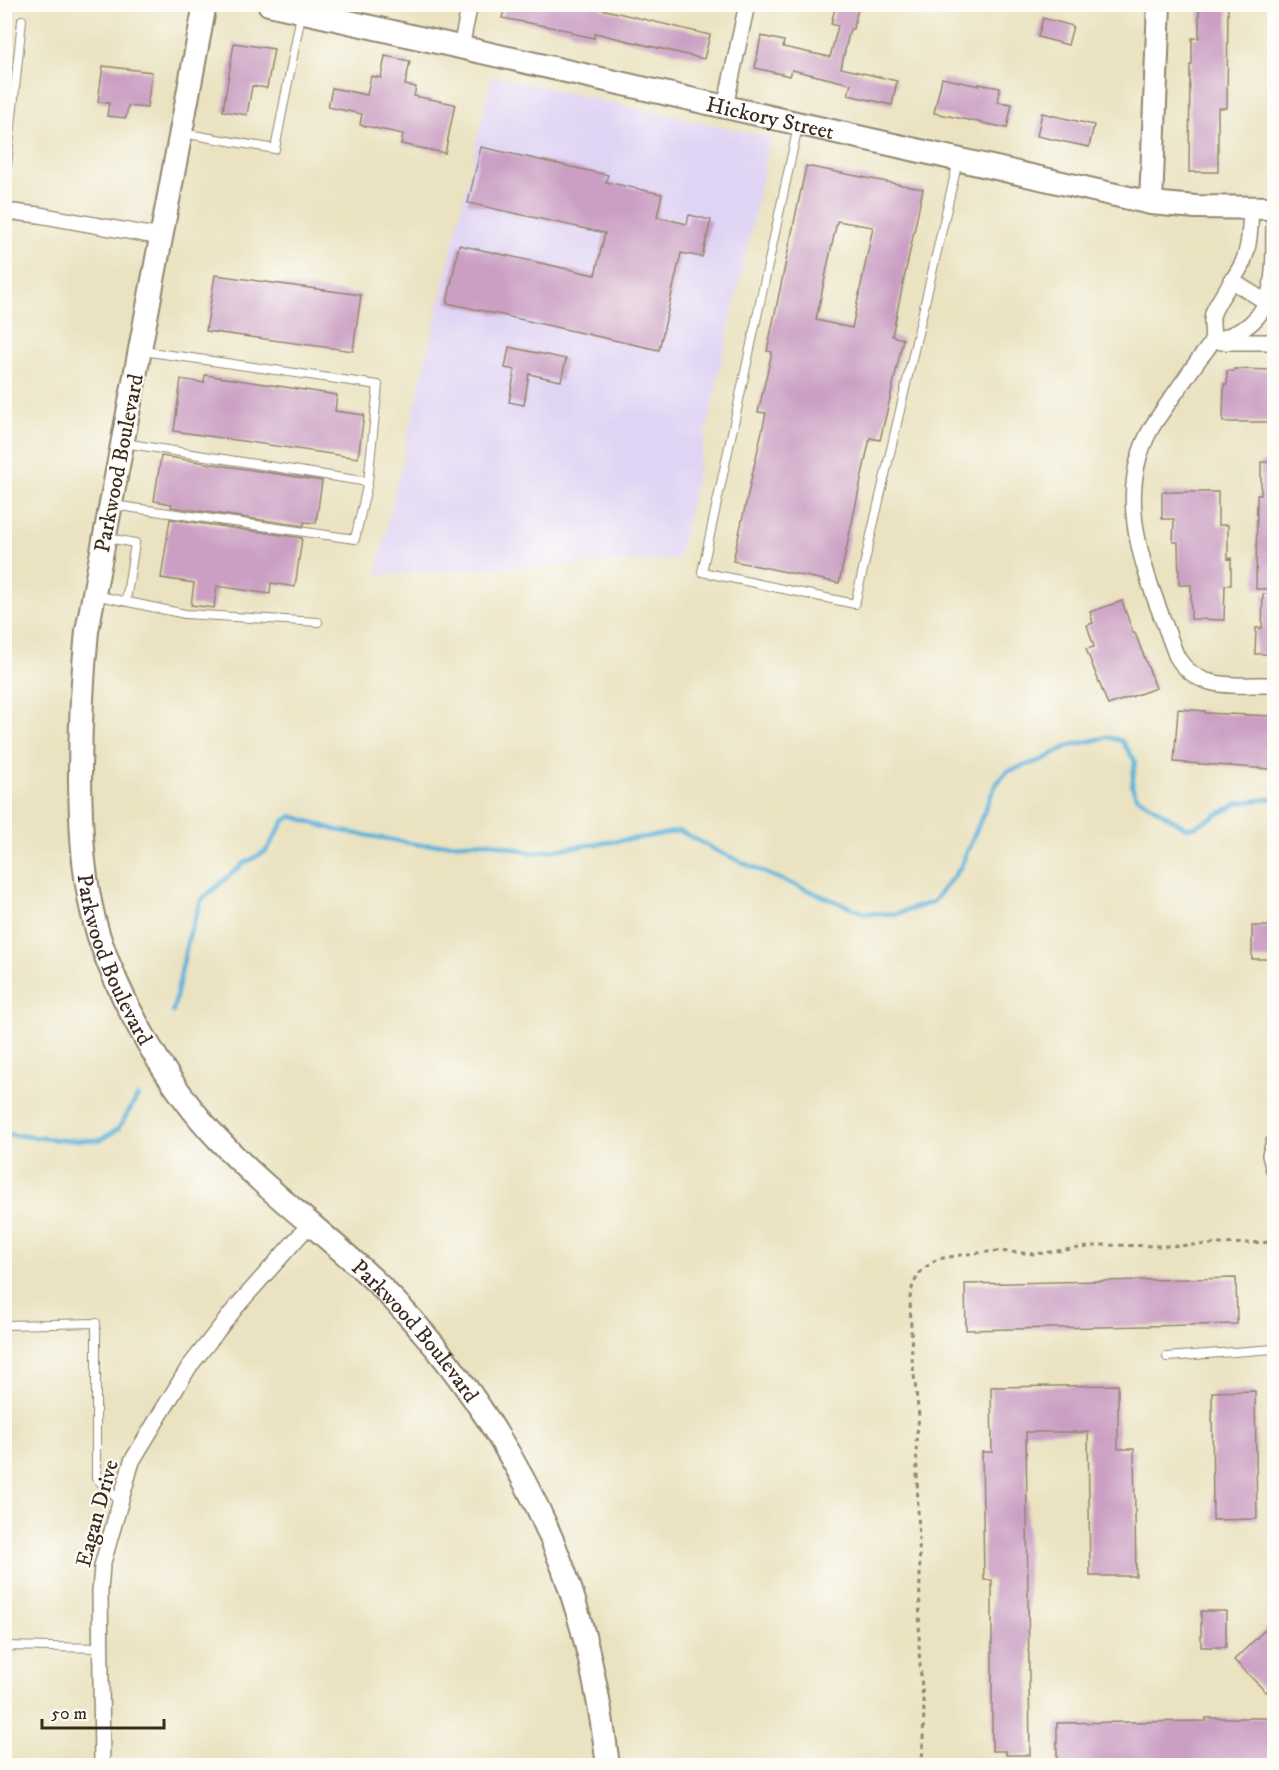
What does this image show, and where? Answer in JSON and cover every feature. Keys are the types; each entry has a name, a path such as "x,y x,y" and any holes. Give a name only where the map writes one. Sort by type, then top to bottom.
{"main road":[{"name":"Parkwood Boulevard","path":"205,4 87,631 82,686 81,803 84,862 89,900 100,939 138,1025 184,1097 216,1138 283,1201 381,1287 416,1324 451,1367 515,1465 562,1566 581,1625 594,1676 608,1766"},
{"name":"Hickory Street","path":"269,4 1151,203 1196,207 1275,208"},
{"path":"1151,203 1159,4"}],"street":[{"path":"461,47 470,4"},
{"path":"725,107 747,4"},
{"path":"1212,342 1212,315 1242,264 1246,251 1251,208"},
{"path":"4,211 161,237"},
{"path":"1275,225 1272,287 1266,302 1251,323 1212,342 1155,423 1139,459 1134,483 1133,508 1136,538 1176,655 1184,668 1194,677 1215,684 1275,685"},
{"path":"1231,280 1266,302"},
{"path":"1212,342 1275,342"},
{"path":"1274,1142 1270,1155 1275,1170"},
{"name":"Eagan Drive","path":"102,1766 100,1592 102,1566 132,1461 189,1367 237,1306 310,1224"}],"lane":[{"path":"181,133 275,149 302,12"},
{"path":"4,169 7,165 22,20"},
{"path":"799,123 702,572 855,604 958,159"},
{"path":"110,505 354,539 368,482 378,385 140,350"},
{"path":"122,443 368,482"},
{"path":"104,537 135,543 126,601"},
{"path":"93,594 185,614 318,622"},
{"path":"4,1325 96,1323 96,1478 122,1502"},
{"path":"1167,1357 1275,1349"},
{"path":"4,1646 101,1648"}],"path":[{"path":"922,1766 924,1712 919,1652 920,1573 916,1442 919,1416 912,1358 910,1298 913,1284 922,1270 937,1259 998,1251 1035,1254 1102,1245 1167,1246 1275,1242"}],"shaded area":[{"path":"492,76 771,138 678,559 376,575"}],"building":[{"path":"506,4 602,4 601,9 710,35 704,59 595,33 594,38 571,33 572,31 502,18"},
{"path":"836,4 858,9 853,29 850,29 841,68 897,81 892,105 848,95 851,84 792,70 790,76 755,68 761,36 784,41 783,47 830,57 838,26 831,24"},
{"path":"1199,4 1228,4 1227,108 1218,108 1218,172 1189,172 1190,65 1192,65 1192,38 1199,38"},
{"path":"1043,18 1073,26 1068,45 1038,37"},
{"path":"234,43 274,49 267,88 252,86 247,115 223,111"},
{"path":"385,56 410,61 405,85 416,87 414,96 455,104 445,153 401,144 403,134 360,125 362,114 328,107 332,88 367,95 371,76 381,78"},
{"path":"103,66 152,72 147,108 128,106 126,118 107,116 109,103 98,102"},
{"path":"942,78 1000,88 998,102 1012,104 1007,128 934,113"},
{"path":"1042,113 1094,125 1089,147 1037,136"},
{"path":"481,147 608,175 606,182 662,194 657,217 687,224 689,215 711,220 702,257 681,253 659,350 447,303 459,245 595,275 605,233 468,203"},
{"path":"806,166 923,189 892,336 903,339 880,440 870,438 839,583 733,561 766,413 758,412 772,352 767,351","holes":["837,221 873,227 852,328 816,320"]},
{"path":"215,275 361,295 353,351 206,331"},
{"path":"509,347 566,359 561,381 529,374 524,405 509,402 515,370 505,368"},
{"path":"1234,369 1275,370 1275,422 1223,422 1224,384 1227,384 1227,371 1234,371"},
{"path":"205,375 337,395 335,411 364,415 358,458 174,431 181,379 204,383"},
{"path":"161,456 322,481 316,523 304,522 304,526 171,507 172,504 154,501"},
{"path":"1261,462 1275,462 1275,589 1256,589 1257,495 1261,495"},
{"path":"1162,492 1218,492 1218,525 1228,525 1228,559 1231,558 1231,585 1225,585 1224,620 1191,619 1191,585 1179,585 1178,542 1173,542 1174,519 1162,519"},
{"path":"170,519 302,538 295,587 271,583 270,594 217,586 214,608 191,605 194,583 161,578"},
{"path":"1263,594 1275,594 1275,654 1255,654 1256,628 1262,628"},
{"path":"1122,601 1156,688 1108,705 1086,649 1094,647 1087,625 1093,623 1090,612"},
{"path":"1178,709 1205,711 1205,713 1272,716 1270,769 1174,762"},
{"path":"1252,926 1275,926 1275,959 1252,959"},
{"path":"1236,1278 1237,1324 966,1330 965,1284"},
{"path":"1118,1385 1118,1449 1134,1449 1136,1576 1090,1576 1088,1432 1026,1432 1030,1755 1006,1755 1006,1751 992,1751 992,1580 984,1580 982,1452 992,1452 991,1387"},
{"path":"1255,1391 1257,1519 1213,1520 1212,1392"},
{"path":"1201,1611 1226,1611 1226,1647 1201,1647"},
{"path":"1275,1620 1275,1684 1266,1692 1234,1660"},
{"path":"1206,1718 1275,1718 1275,1764 1057,1766 1057,1723 1206,1721"}],"waterway":[{"path":"173,1012 188,939 201,900 243,864 266,851 284,821 292,816 336,830 421,845 489,842 532,853 680,831 768,874 864,913 896,914 933,902 960,868 996,784 1008,771 1042,760 1068,746 1108,737 1122,741 1135,761 1132,786 1136,796 1186,828 1196,826 1239,803 1274,798"},
{"path":"4,1134 63,1140 100,1140 118,1129 138,1096"}]}
